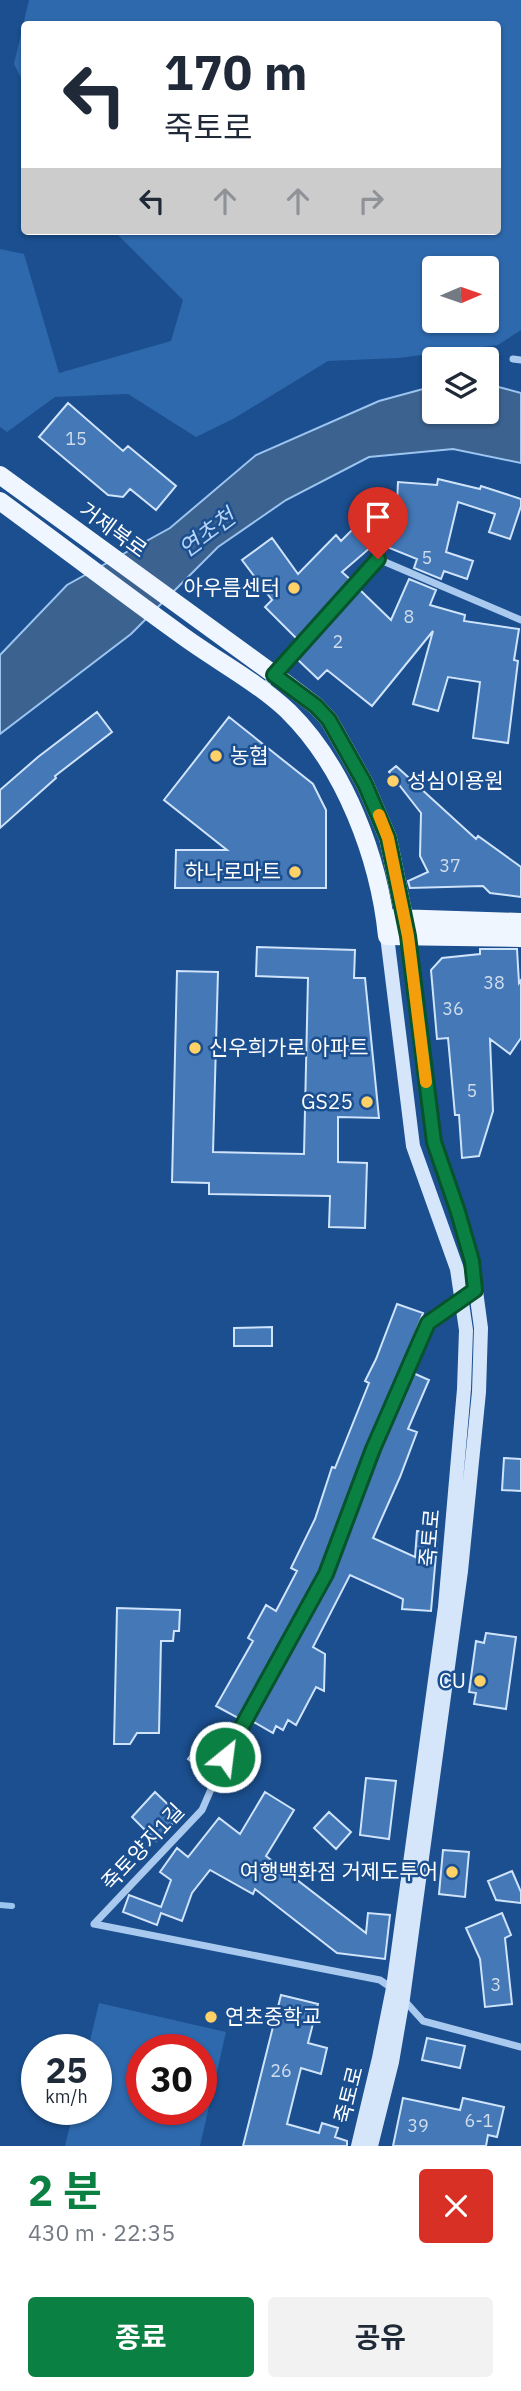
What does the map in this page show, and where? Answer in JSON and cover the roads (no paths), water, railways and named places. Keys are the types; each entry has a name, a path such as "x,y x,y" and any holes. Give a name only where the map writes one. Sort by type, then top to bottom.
{"main road":[{"name":"거제북로","path":"0,475 316,706 329,720 365,784 388,838 408,936"},
{"name":"거제북로","path":"0,501 288,712 312,740 346,796 367,841 387,936"},
{"path":"385,917 521,922"},
{"path":"387,936 521,938"}],"street":[{"path":"261,690 378,559 521,620"},
{"name":"죽토로","path":"372,2146 391,2062 444,1607 464,1389 466,1330 457,1269 413,1146 387,936"},
{"name":"죽토로","path":"358,2146 398,1993 461,1571 479,1391 481,1328 472,1261 434,1142 408,936"},
{"name":"죽토양지1길","path":"398,1993 380,1980 94,1924 202,1810 225,1757 326,1574 373,1449 428,1323 475,1290"},
{"path":"398,1993 423,2021 521,2047"}],"water":[{"name":"연초천","path":"499,387 521,393 521,463 453,449 369,457 286,500 218,547 131,634 0,734 0,655 67,585 170,528 256,455 379,401 422,389 422,424 499,424"}],"waterway":[{"path":"0,1905 12,1906"}],"place":[{"name":"아우름센터","path":"294,588"},
{"name":"농협","path":"216,756"},
{"name":"성심이용원","path":"393,781"},
{"name":"하나로마트","path":"295,872"},
{"name":"신우희가로 아파트","path":"195,1048"},
{"name":"GS25","path":"367,1102"},
{"name":"CU","path":"480,1681"},
{"name":"여행백화점 거제도투어","path":"452,1872"},
{"name":"연초중학교","path":"211,2017"}]}
